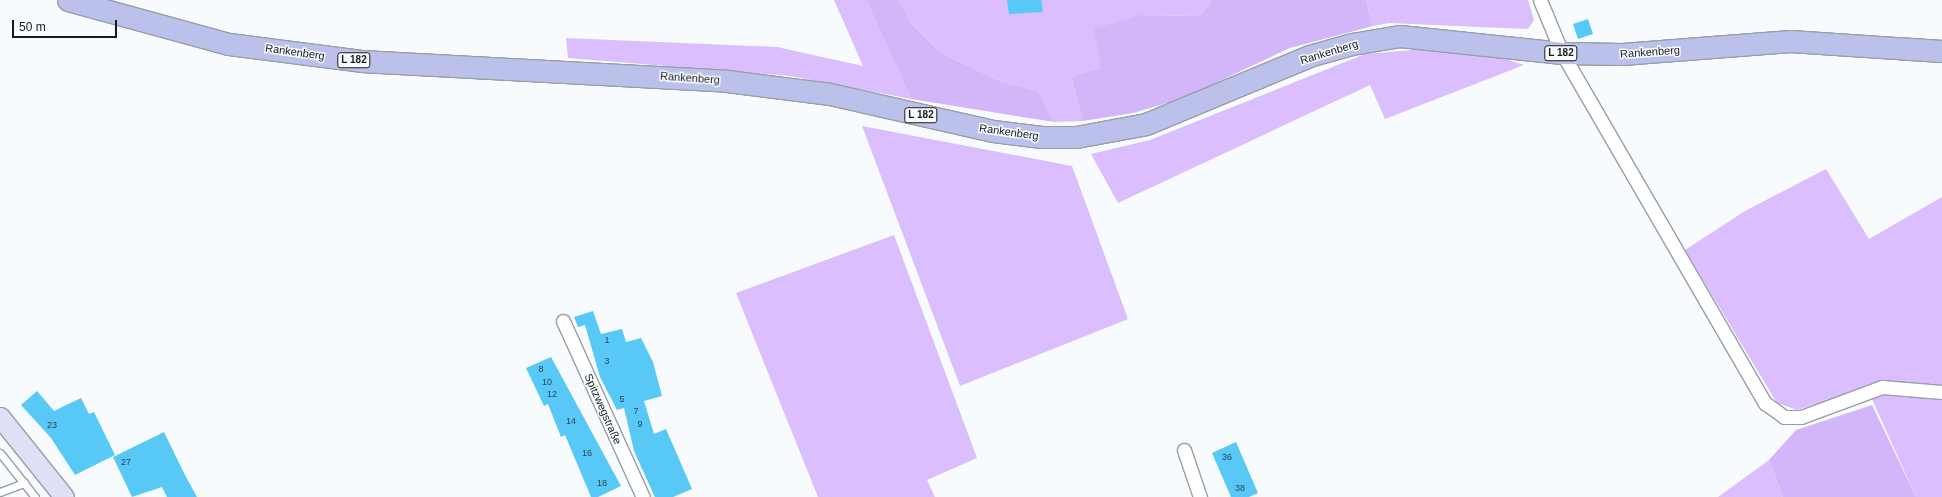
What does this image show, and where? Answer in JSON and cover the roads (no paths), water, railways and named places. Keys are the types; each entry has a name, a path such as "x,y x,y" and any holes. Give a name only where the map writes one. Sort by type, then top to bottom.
{"main road":[{"name":"Rankenberg","path":"68,0 229,44 361,61 727,80 830,94 993,131 1042,137 1076,137 1146,124 1309,56 1352,44 1400,36 1562,53 1622,54 1790,41 1942,51"},
{"path":"0,417 64,497"}],"street":[{"path":"1540,0 1562,53 1765,403 1784,417 1801,417 1882,388 1942,392"},
{"name":"Spitzwegstraße","path":"563,320 643,497"},
{"path":"1184,450 1200,497"}],"lane":[{"path":"0,453 35,497"},
{"path":"0,492 24,483"}]}
